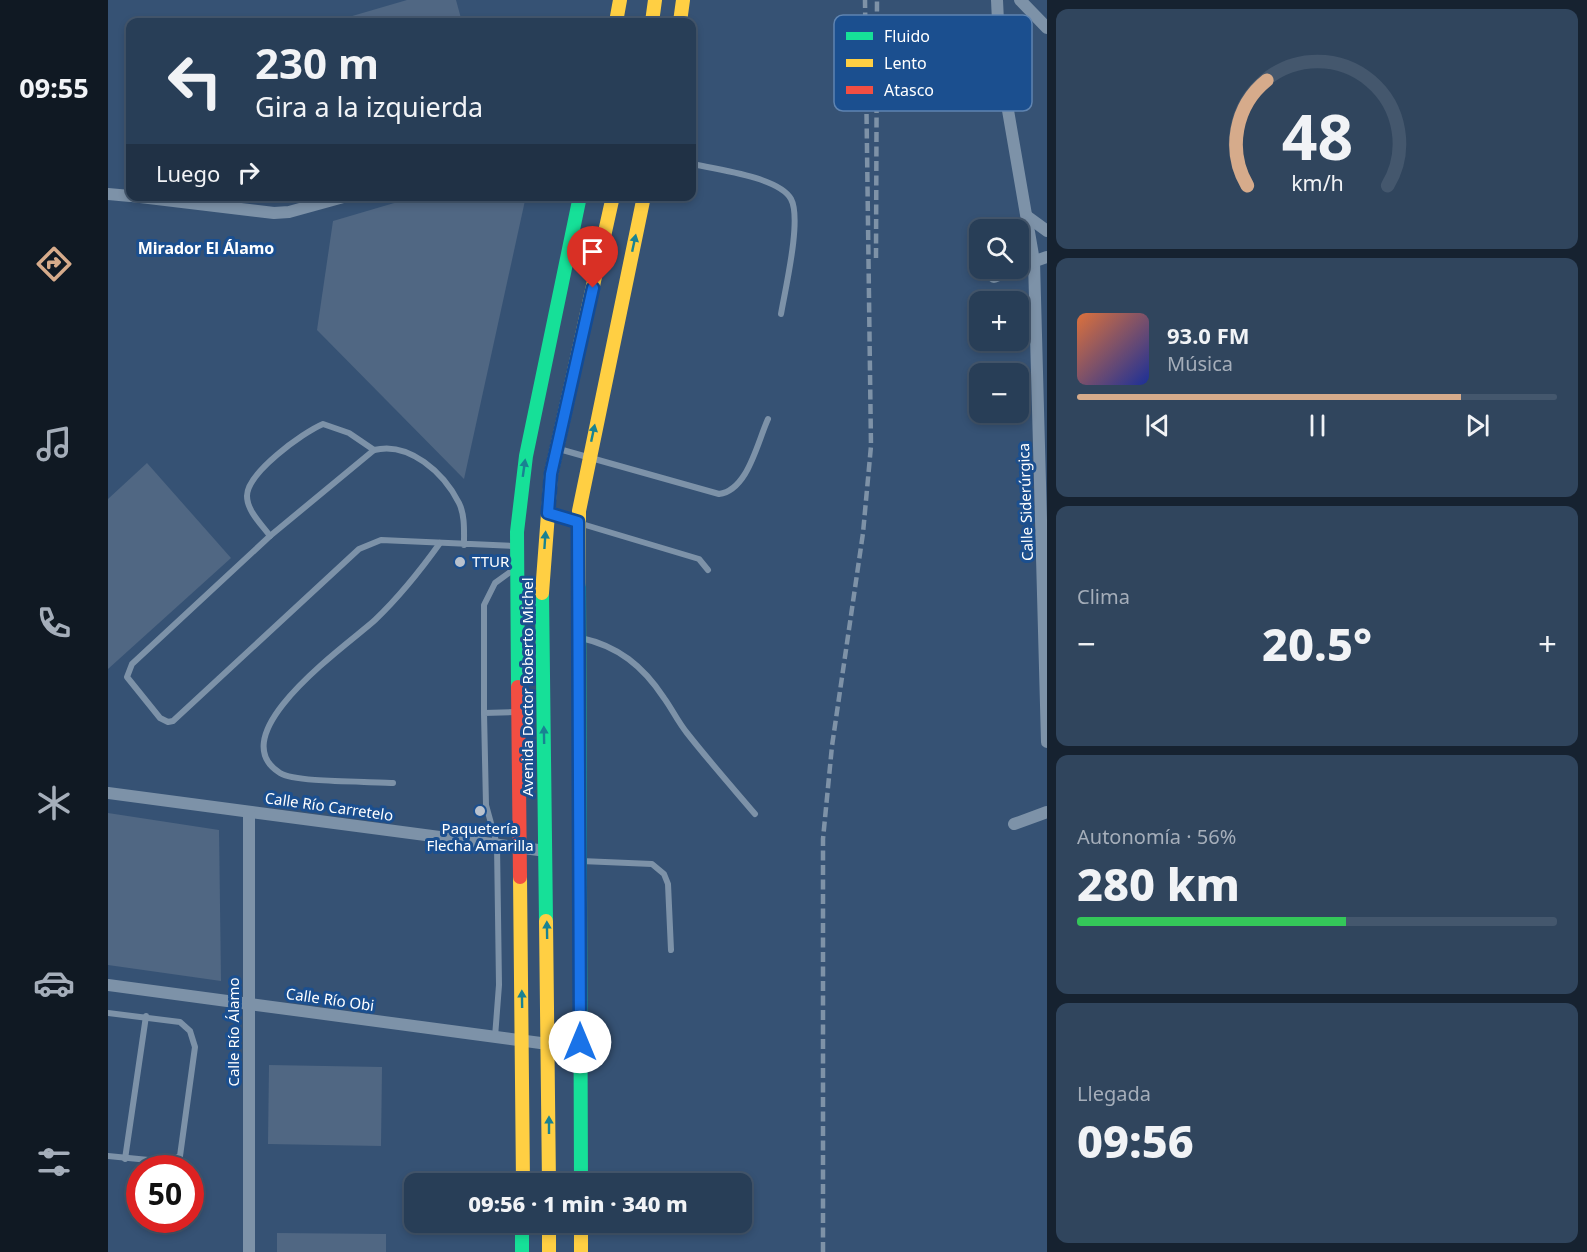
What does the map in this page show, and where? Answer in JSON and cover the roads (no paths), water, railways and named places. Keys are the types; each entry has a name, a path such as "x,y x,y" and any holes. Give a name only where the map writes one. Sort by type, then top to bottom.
{"main road":[{"path":"617,18 620,0"},
{"path":"653,18 655,0"},
{"path":"681,18 683,0"},
{"name":"Avenida Doctor Roberto Michel","path":"523,1173 523,1040 518,847 518,546 526,456 579,201"},
{"name":"Avenida Doctor Roberto Michel","path":"549,1173 542,588 556,448 612,201"},
{"path":"581,1173 578,522 588,457 644,201"},
{"path":"522,1233 522,1252"},
{"path":"549,1233 549,1252"},
{"path":"581,1233 581,1252"}],"street":[{"name":"Calle Siderúrgica","path":"998,0 998,15"},
{"path":"1020,0 1047,28"},
{"name":"Calle Siderúrgica","path":"1009,111 1034,261 1047,742"},
{"path":"108,194 126,196"},
{"path":"177,201 289,213 330,201"},
{"path":"1028,217 1047,231"},
{"path":"1029,263 1047,257"},
{"name":"Calle Río Carretelo","path":"108,793 546,851"},
{"name":"Calle Río Álamo","path":"249,812 249,1252"},
{"path":"1014,824 1047,812"},
{"name":"Calle Río Obi","path":"108,985 548,1044"}],"lane":[{"path":"696,165 735,172 780,187 790,198 795,210 793,242 781,314"},
{"path":"556,448 719,494 729,493 742,479 768,419"},
{"path":"270,536 251,510 247,498 249,484 303,432 323,424 349,433 374,450"},
{"path":"464,544 460,504 438,475 416,456 396,448 374,450 270,536 129,668 129,682 164,721 176,718 360,549 381,540 440,543 464,544 518,546"},
{"path":"548,513 699,559 708,570"},
{"path":"393,783 296,777 280,773 269,762 264,746 268,724 288,695 404,592 440,543"},
{"path":"495,1037 499,985 497,844 486,805 484,605 495,583 517,568"},
{"path":"577,637 603,643 620,651 633,663 663,696 685,731 755,814"},
{"path":"484,713 519,712"},
{"path":"579,861 652,864 664,874 668,884 671,950"},
{"path":"108,1013 180,1022 189,1031 195,1047 180,1156 169,1162 108,1156"},
{"path":"125,1159 146,1016"}],"railway":[{"path":"865,0 865,15"},
{"path":"877,0 877,15"},
{"path":"823,1252 823,839 832,746 863,533 871,446 866,111"},
{"path":"876,258 877,111"}],"place":[{"name":"TTUR","path":"460,562"},
{"name":"Paquetería Flecha Amarilla","path":"480,811"}],"district":[{"name":"Mirador El Álamo","path":"206,248"}]}
